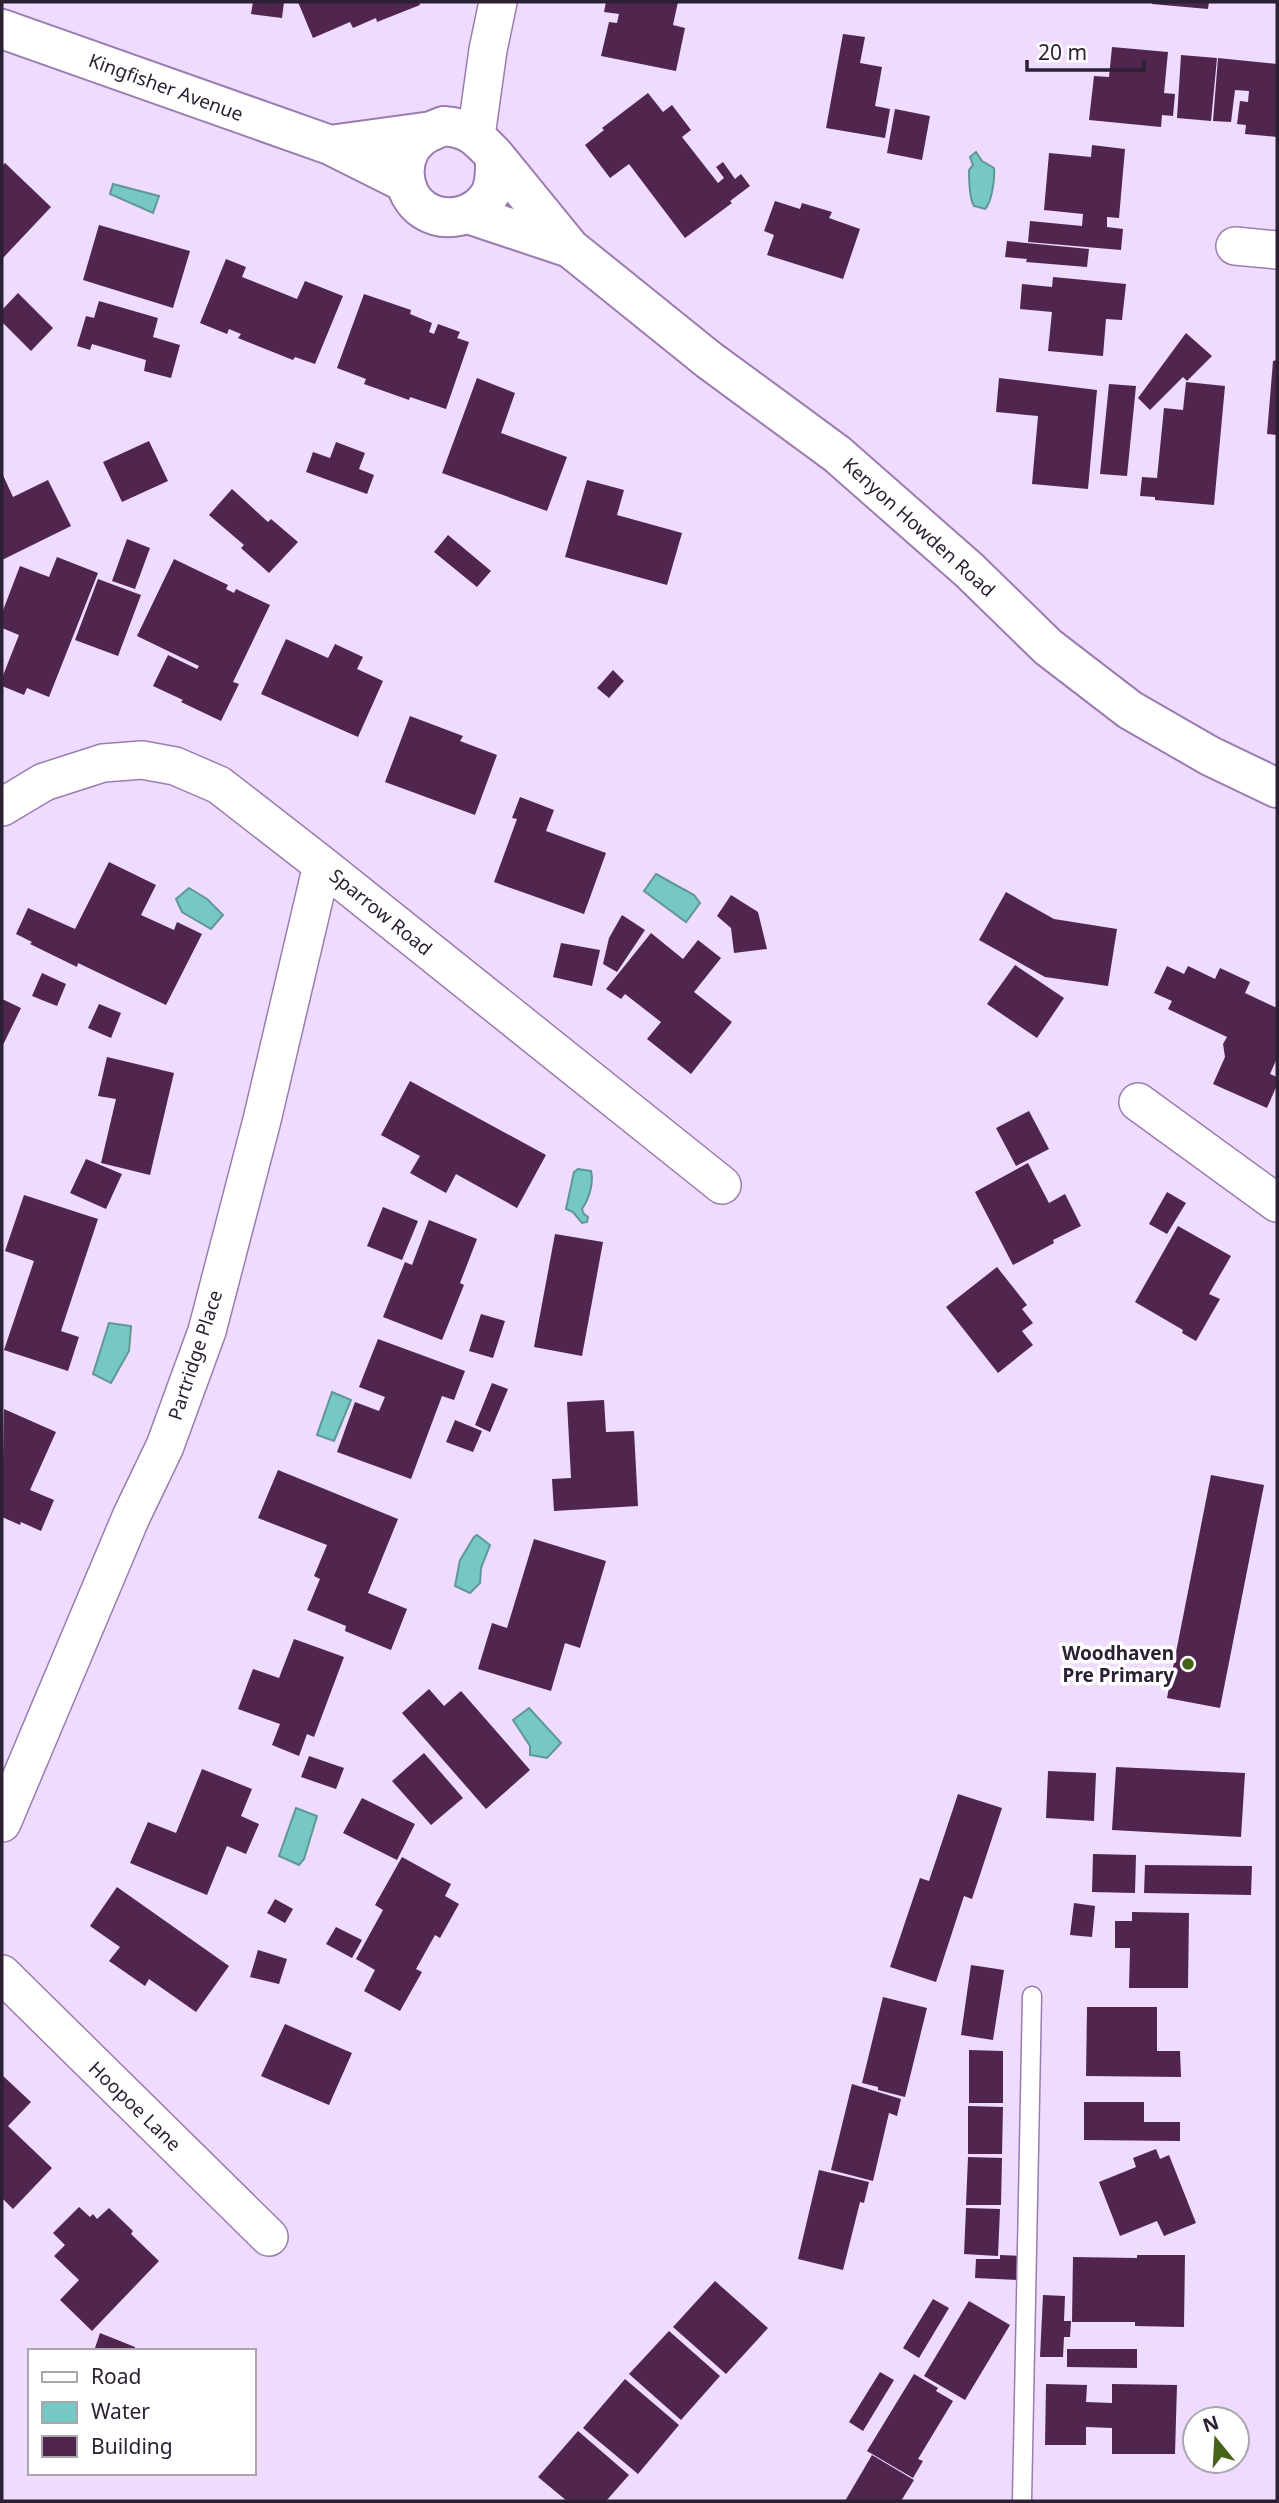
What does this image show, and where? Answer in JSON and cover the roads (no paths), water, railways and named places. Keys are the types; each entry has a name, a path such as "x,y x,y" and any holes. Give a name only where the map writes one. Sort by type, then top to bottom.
{"street":[{"path":"462,137 488,50 498,2"},
{"name":"Kingfisher Avenue","path":"2,29 330,145 406,183"},
{"path":"406,183 404,168 418,139 462,137"},
{"path":"462,137 495,177 491,192 481,205 468,214"},
{"name":"Kingfisher Avenue","path":"330,145 462,137"},
{"name":"Kenyon Howden Road","path":"462,137 570,248 709,360 837,454 970,570 1048,647 1130,710 1210,756 1277,788"},
{"name":"Kenyon Howden Road","path":"406,183 412,198 423,209 437,216 453,218 468,214 570,248"},
{"path":"1236,246 1277,250"},
{"name":"Sparrow Road","path":"2,807 44,782 103,762 142,760 175,766 219,785 722,1185"},
{"name":"Partridge Place","path":"2,1823 131,1517 165,1446 207,1331 262,1120 322,865"},
{"path":"1138,1102 1277,1203"},
{"name":"Hoopoe Lane","path":"2,1974 269,2237"}],"lane":[{"path":"1022,2501 1032,1996"}],"water":[{"path":"976,152 982,161 994,168 993,190 985,209 974,206 970,194 969,170 973,165 970,157"},
{"path":"113,184 159,196 153,213 110,194"},
{"path":"656,874 694,895 700,903 686,922 644,891"},
{"path":"189,888 207,899 223,915 211,929 182,912 176,899"},
{"path":"578,1169 591,1171 592,1176 587,1201 582,1209 588,1217 587,1222 582,1223 573,1212 566,1209 574,1172"},
{"path":"109,1323 131,1326 129,1351 111,1383 93,1374"},
{"path":"332,1392 351,1400 334,1441 317,1435"},
{"path":"477,1535 490,1545 481,1568 480,1583 470,1593 455,1586 460,1560"},
{"path":"529,1708 561,1743 547,1758 530,1755 530,1746 513,1720"},
{"path":"296,1808 317,1816 304,1859 299,1865 279,1856"}],"place":[{"name":"Woodhaven Pre Primary","path":"1188,1664"}]}
